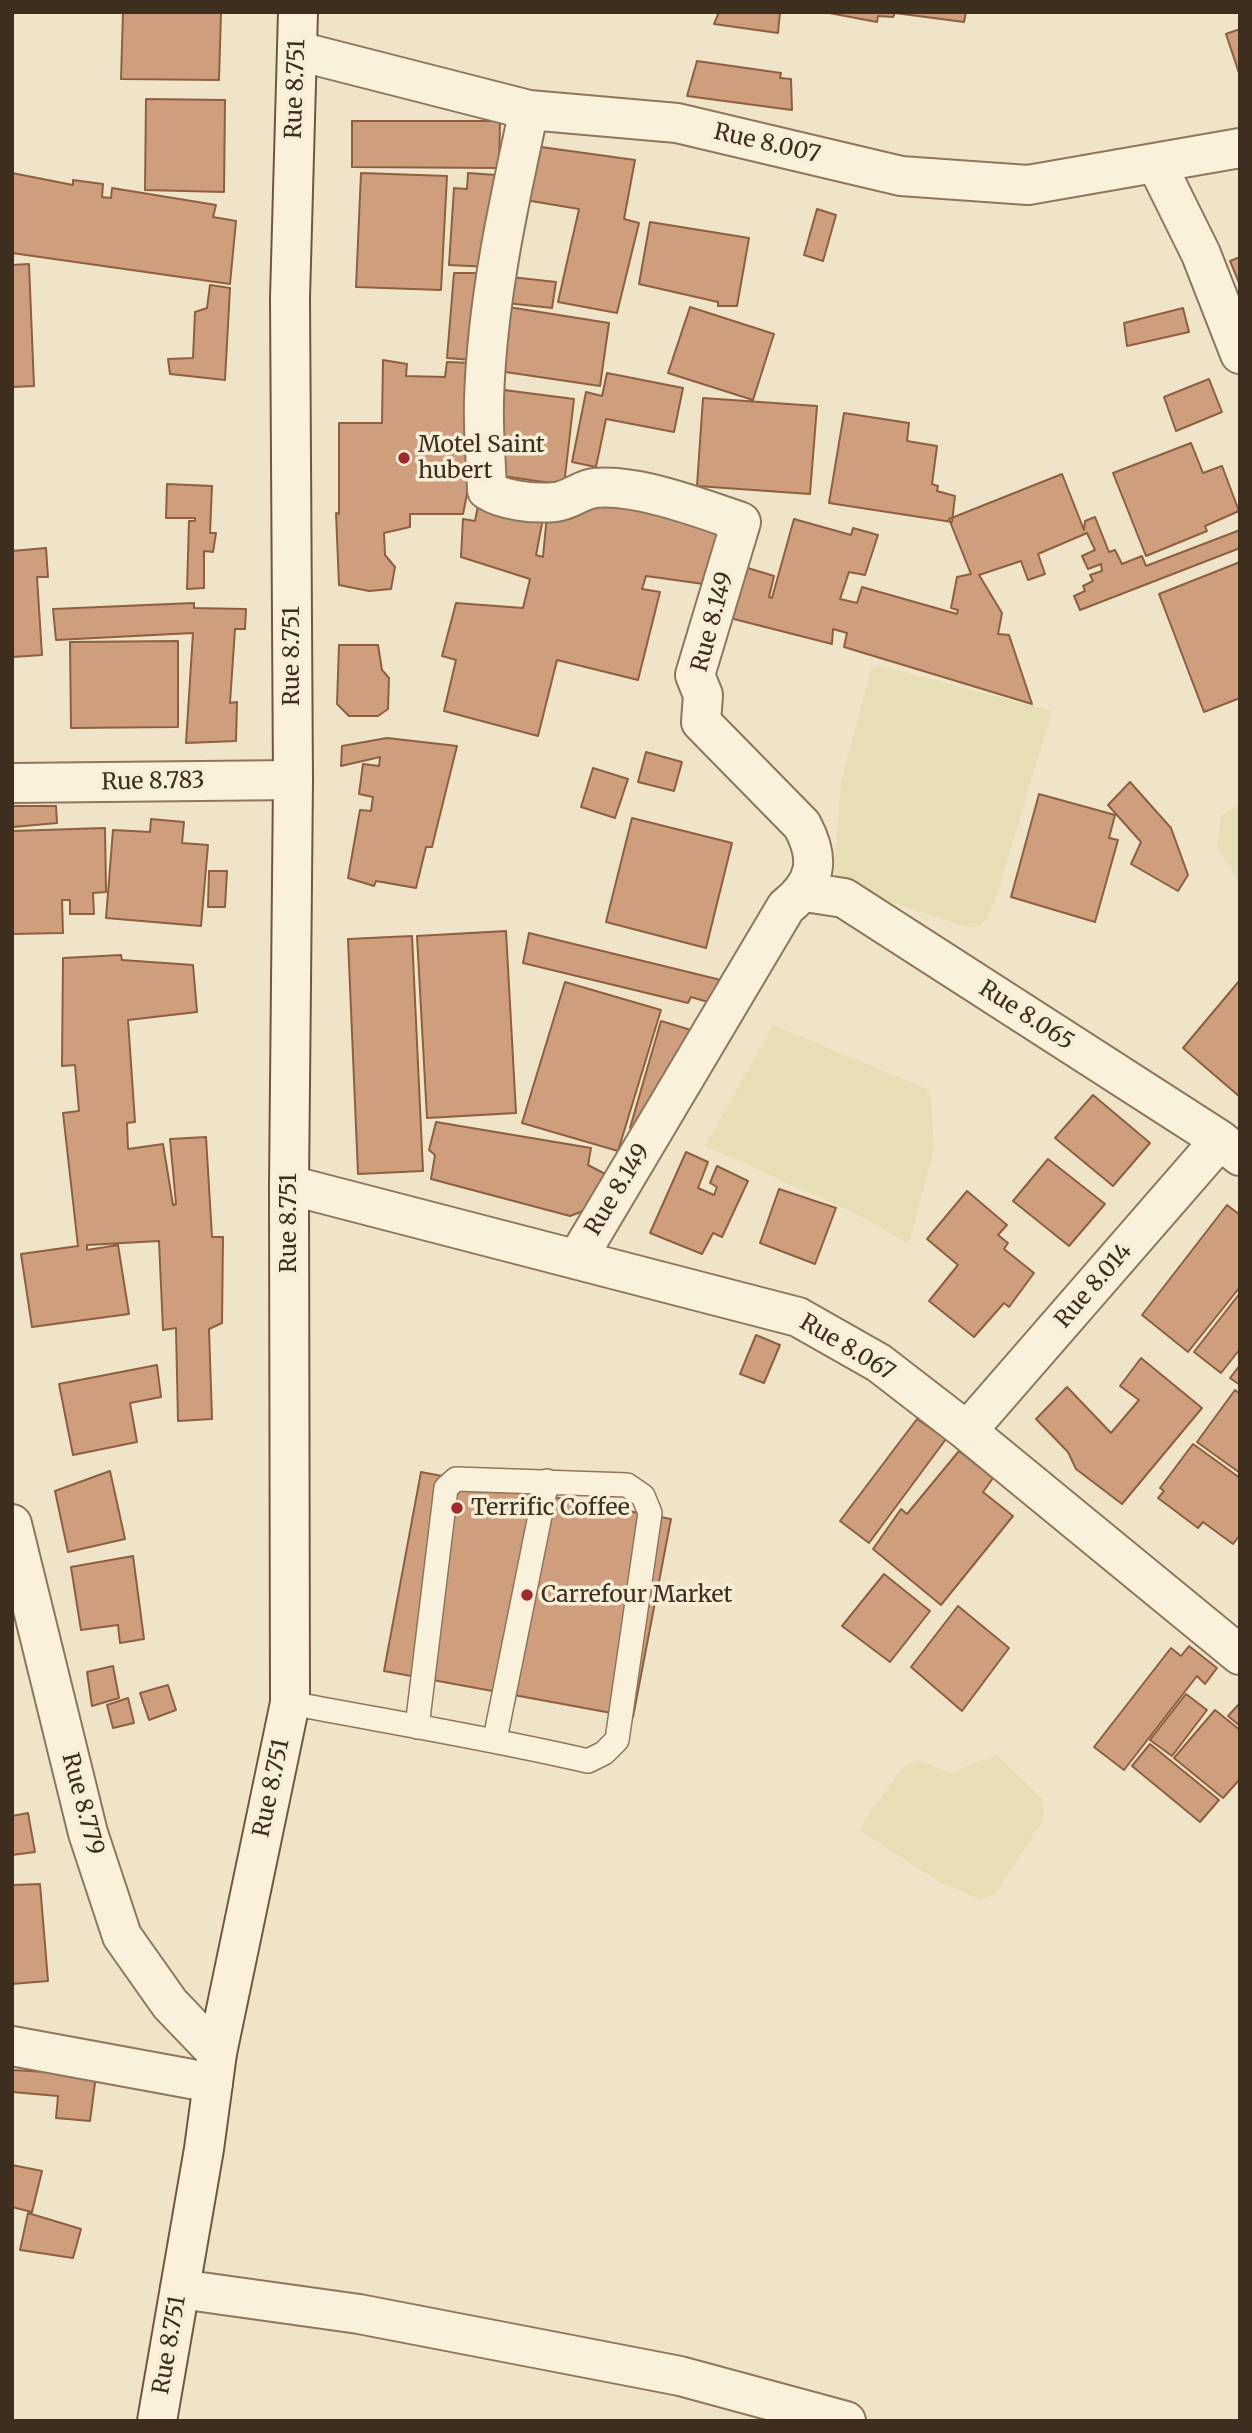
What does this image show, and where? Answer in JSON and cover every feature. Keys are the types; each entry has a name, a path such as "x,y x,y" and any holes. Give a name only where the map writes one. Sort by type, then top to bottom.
{"street":[{"name":"Rue 8.751","path":"157,2421 215,2068 290,1703 289,1185 293,780 290,298 298,12"},
{"name":"Rue 8.007","path":"298,51 529,110 677,122 901,176 1028,185 1240,148"},
{"name":"Rue 8.149","path":"529,110 505,221 490,312 484,402 488,490 499,498 556,502 595,488 637,493 684,502 741,522 695,675 703,695 701,722 802,825 810,840 814,865 805,892 786,907 577,1259"},
{"path":"1156,163 1201,254 1240,354"},
{"name":"Rue 8.783","path":"12,783 293,780"},
{"name":"Rue 8.065","path":"805,892 844,898 1230,1148"},
{"name":"Rue 8.014","path":"967,1431 1230,1148"},
{"name":"Rue 8.067","path":"289,1185 798,1317 879,1363 967,1431 1240,1655"},
{"name":"Rue 8.779","path":"12,1524 88,1833 122,1936 215,2068"},
{"path":"12,2046 215,2068"},
{"path":"180,2289 359,2314 680,2376 846,2421"}],"lane":[{"path":"290,1703 417,1727 495,1740 588,1761 617,1741 650,1513 643,1496 627,1485 547,1481 456,1479 446,1488 417,1727"},
{"path":"495,1740 547,1481"}],"shaded area":[{"path":"877,665 1052,711 997,895 981,926 967,927 863,893 836,880 834,869 841,782 871,669"},
{"path":"1240,803 1240,884 1217,846 1221,815"},
{"path":"773,1025 927,1089 931,1100 934,1149 909,1244 852,1212 705,1146"},
{"path":"997,1755 1042,1799 1044,1819 994,1895 981,1900 939,1882 861,1831 863,1823 902,1768 919,1760 949,1773"}],"building":[{"path":"123,12 221,12 219,80 121,79"},
{"path":"719,12 780,12 778,33 714,24"},
{"path":"824,12 966,12 964,22 895,13 893,17 878,16 877,22"},
{"path":"1240,29 1240,76 1226,34"},
{"path":"697,61 781,73 780,78 791,79 792,110 687,96"},
{"path":"146,99 225,100 224,192 145,190"},
{"path":"352,121 500,121 499,168 352,167"},
{"path":"534,146 635,160 624,219 639,223 617,313 558,302 579,209 525,200"},
{"path":"12,173 73,185 73,180 103,184 102,197 111,198 112,188 216,205 213,217 236,221 230,284 12,253"},
{"path":"361,173 447,176 441,290 356,287"},
{"path":"468,173 496,175 490,267 449,265 454,188 467,189"},
{"path":"817,209 836,215 823,261 804,255"},
{"path":"650,222 749,238 737,306 718,306 718,302 639,284"},
{"path":"1240,257 1240,285 1230,261"},
{"path":"29,264 34,386 12,387 12,265"},
{"path":"454,273 480,273 471,360 447,358"},
{"path":"511,277 556,282 552,308 507,303"},
{"path":"210,285 230,288 225,380 170,374 168,359 193,358 195,312 207,308"},
{"path":"502,306 609,323 600,386 492,370"},
{"path":"690,307 774,334 753,400 668,373"},
{"path":"1183,308 1189,332 1127,346 1124,323"},
{"name":"Motel Saint hubert","path":"383,360 407,364 406,376 445,377 447,362 472,363 467,494 463,514 410,514 410,527 384,533 385,555 395,567 391,589 369,591 339,585 336,513 339,514 339,423 382,423"},
{"path":"607,373 683,388 674,432 606,419 596,467 572,462 586,392 602,396"},
{"path":"1209,379 1222,412 1176,431 1164,397"},
{"path":"504,390 574,399 564,485 496,475"},
{"path":"703,398 817,406 810,494 697,486"},
{"path":"844,413 909,423 907,441 937,446 932,484 938,486 937,491 955,496 952,522 829,503"},
{"path":"1191,443 1203,473 1222,466 1239,511 1205,526 1207,531 1146,556 1113,473"},
{"path":"1062,474 1084,530 1085,521 1095,517 1109,552 1115,550 1122,564 1142,556 1146,566 1240,530 1240,548 1080,610 1074,596 1085,591 1083,586 1093,581 1090,575 1102,571 1101,564 1088,569 1082,556 1095,550 1087,533 1038,554 1045,574 1028,580 1021,561 979,575 1002,613 998,634 1009,635 1032,704 844,647 847,633 833,629 832,644 726,617 738,565 774,576 769,597 772,598 794,519 851,535 853,528 878,535 865,575 849,572 840,599 857,603 862,587 957,614 958,610 951,608 957,577 971,574 949,519"},
{"path":"167,484 212,486 210,533 216,533 213,552 204,551 204,588 187,589 189,521 195,521 195,518 166,518"},
{"path":"480,496 545,508 536,555 543,557 548,504 604,502 724,519 718,586 646,576 642,589 660,592 638,680 557,660 538,736 444,711 456,660 442,656 456,603 523,608 530,579 461,557 463,519 475,521"},
{"path":"46,548 48,577 37,577 42,655 12,657 12,551"},
{"path":"1240,562 1240,698 1204,712 1159,594"},
{"path":"194,603 194,608 246,609 245,629 235,629 230,703 237,702 236,741 186,743 193,633 56,640 53,609"},
{"path":"178,641 178,727 71,728 70,642"},
{"path":"339,645 378,645 382,670 389,678 388,709 378,716 349,716 337,704"},
{"path":"387,738 457,746 432,847 426,847 416,888 376,881 374,886 348,878 360,810 371,811 373,797 359,794 363,764 379,766 380,757 341,766 342,746"},
{"path":"646,752 682,762 674,791 638,782"},
{"path":"593,768 628,779 615,818 581,807"},
{"path":"1130,782 1171,828 1188,875 1178,891 1131,864 1141,842 1108,805"},
{"path":"1039,794 1115,815 1109,838 1118,840 1095,922 1011,897"},
{"path":"12,806 56,806 57,823 13,827"},
{"path":"632,818 732,843 706,948 606,922"},
{"path":"151,819 184,822 182,843 208,845 201,926 106,918 113,830 150,832"},
{"path":"105,828 106,892 93,893 94,914 70,914 70,900 62,900 63,933 12,934 12,831"},
{"path":"209,871 227,871 225,907 208,907"},
{"path":"506,931 516,1113 427,1118 417,936"},
{"path":"529,933 729,982 718,1005 691,997 688,1003 523,963"},
{"path":"412,936 423,1171 358,1174 348,939"},
{"path":"121,955 122,960 193,965 197,1012 128,1020 135,1122 127,1123 128,1149 163,1144 173,1205 176,1204 170,1139 206,1137 212,1237 223,1237 222,1323 209,1329 212,1419 178,1421 176,1328 163,1330 159,1241 87,1245 87,1250 118,1245 129,1314 32,1327 21,1254 78,1246 63,1113 79,1111 75,1065 62,1066 63,958"},
{"path":"1240,980 1240,1097 1183,1048"},
{"path":"565,982 661,1010 618,1151 522,1123"},
{"path":"661,1021 701,1033 644,1132 630,1128"},
{"path":"1093,1095 1150,1143 1113,1186 1055,1138"},
{"path":"436,1122 591,1148 588,1165 611,1177 594,1207 570,1216 431,1179 435,1155 429,1150"},
{"path":"686,1152 708,1162 698,1188 714,1195 717,1187 710,1183 717,1166 748,1181 722,1237 713,1233 702,1254 650,1233"},
{"path":"1048,1159 1105,1204 1069,1246 1013,1201"},
{"path":"779,1189 836,1208 815,1264 760,1243"},
{"path":"967,1191 1007,1225 998,1235 1008,1243 1004,1249 1034,1273 1009,1307 1004,1303 974,1337 929,1301 958,1265 927,1239"},
{"path":"1227,1205 1240,1215 1240,1287 1188,1352 1142,1315"},
{"path":"1240,1293 1240,1349 1221,1373 1194,1352"},
{"path":"756,1335 780,1345 764,1383 740,1374"},
{"path":"1141,1358 1202,1408 1122,1504 1076,1469 1068,1452 1036,1419 1067,1387 1111,1433 1139,1400 1120,1386"},
{"path":"157,1365 161,1397 130,1403 137,1442 73,1455 59,1384"},
{"path":"1240,1365 1240,1385 1230,1378"},
{"path":"1235,1390 1240,1394 1240,1473 1197,1442"},
{"path":"917,1419 946,1439 869,1543 840,1521"},
{"path":"1193,1444 1240,1478 1240,1535 1233,1544 1203,1522 1198,1528 1158,1498 1164,1491 1160,1488"},
{"path":"959,1451 993,1478 983,1492 1013,1516 941,1605 873,1549 901,1509 907,1514"},
{"path":"110,1471 125,1539 68,1552 55,1491"},
{"name":"Carrefour Market","path":"421,1472 671,1519 633,1717 384,1671"},
{"path":"133,1556 144,1639 120,1643 118,1625 81,1630 71,1567"},
{"path":"884,1574 930,1611 890,1662 842,1626"},
{"path":"958,1606 1009,1648 962,1711 911,1667"},
{"path":"1189,1646 1217,1668 1205,1684 1197,1676 1124,1770 1094,1747 1171,1648 1181,1656"},
{"path":"113,1666 119,1698 92,1706 87,1672"},
{"path":"168,1685 176,1710 149,1720 140,1693"},
{"path":"1186,1694 1207,1710 1172,1756 1150,1740"},
{"path":"128,1698 134,1723 113,1728 107,1705"},
{"path":"1240,1703 1240,1726 1228,1716"},
{"path":"1215,1710 1240,1730 1240,1779 1223,1798 1174,1758"},
{"path":"1150,1744 1219,1800 1200,1822 1132,1766"},
{"path":"28,1813 35,1852 12,1855 12,1816"},
{"path":"40,1884 48,1981 12,1984 12,1885"},
{"path":"12,2070 96,2075 90,2121 56,2118 58,2096 12,2092"},
{"path":"12,2165 42,2171 32,2212 12,2207"},
{"path":"28,2213 81,2229 73,2258 20,2250"}],"place":[{"name":"Motel Saint hubert","path":"404,458"},
{"name":"Terrific Coffee","path":"457,1508"},
{"name":"Carrefour Market","path":"527,1595"}]}
